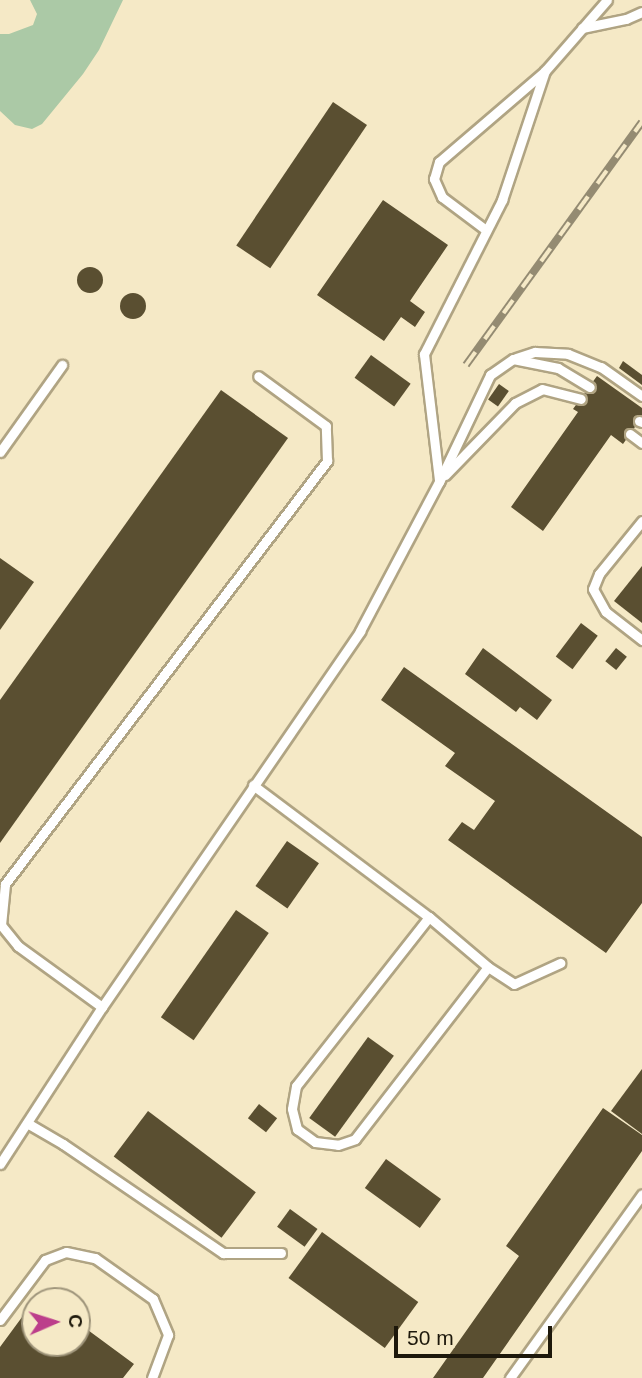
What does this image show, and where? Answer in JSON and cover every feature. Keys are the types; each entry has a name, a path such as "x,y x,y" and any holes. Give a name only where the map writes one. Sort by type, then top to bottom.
{"lane":[{"path":"486,230 442,197 434,178 439,162 545,71 607,0"},
{"path":"582,28 642,12"},
{"path":"439,482 424,354 502,200 545,71"},
{"path":"0,1164 102,1007 360,631 439,482 490,375 513,359 535,352 568,354 601,368 642,397"},
{"path":"513,359 558,368 590,387"},
{"path":"0,452 62,365"},
{"path":"102,1007 18,946 0,924 5,884 327,461 326,426 258,376"},
{"path":"439,482 515,403 542,389 581,399"},
{"path":"630,434 642,443"},
{"path":"642,521 599,574 593,589 606,612 642,640"},
{"path":"253,785 429,917 488,967 514,984 560,963"},
{"path":"429,917 296,1086 292,1109 297,1129 315,1142 338,1145 355,1139 488,967"},
{"path":"27,1123 64,1144 223,1254 281,1253"},
{"path":"510,1378 642,1194"},
{"path":"0,1320 45,1260 66,1252 95,1258 153,1299 168,1335 152,1378"}],"green space":[{"path":"30,0 123,0 99,50 83,74 42,124 32,129 15,125 0,111 0,34 9,34 33,25 37,14"}],"building":[{"path":"333,102 367,125 270,268 236,245"},
{"path":"383,200 448,245 410,301 425,312 415,327 401,317 384,341 317,295"},
{"path":"90,267 99,271 103,280 99,289 90,293 81,289 77,280 81,271"},
{"path":"133,293 142,297 146,306 142,315 133,319 124,315 120,306 124,297"},
{"path":"371,355 411,384 394,406 355,378"},
{"path":"623,361 642,375 642,385 619,368"},
{"path":"597,376 642,408 642,417 623,444 611,435 543,531 511,507 578,412 573,409"},
{"path":"499,384 509,391 498,406 488,400"},
{"path":"221,390 288,438 0,843 0,700"},
{"path":"0,558 34,582 0,630"},
{"path":"642,566 642,623 614,601"},
{"path":"581,623 598,636 572,669 556,657"},
{"path":"483,648 552,700 537,720 520,707 516,712 465,674"},
{"path":"616,648 627,657 616,670 605,661"},
{"path":"404,667 642,837 642,903 606,953 448,840 462,822 474,830 495,801 445,766 455,753 381,700"},
{"path":"287,841 319,863 287,908 255,886"},
{"path":"236,910 269,933 194,1040 161,1017"},
{"path":"368,1037 394,1056 335,1137 309,1118"},
{"path":"642,1069 642,1134 611,1111"},
{"path":"259,1104 277,1118 266,1132 248,1118"},
{"path":"603,1108 642,1135 642,1151 483,1378 433,1378 519,1256 506,1246"},
{"path":"148,1111 256,1192 222,1238 114,1157"},
{"path":"386,1159 441,1199 420,1228 365,1188"},
{"path":"290,1209 318,1229 305,1247 277,1227"},
{"path":"322,1232 418,1302 385,1348 288,1278"},
{"path":"21,1318 21,1357 91,1357 91,1332 134,1364 123,1378 0,1378 0,1347"}],"railway":[{"path":"466,365 642,122"}]}
